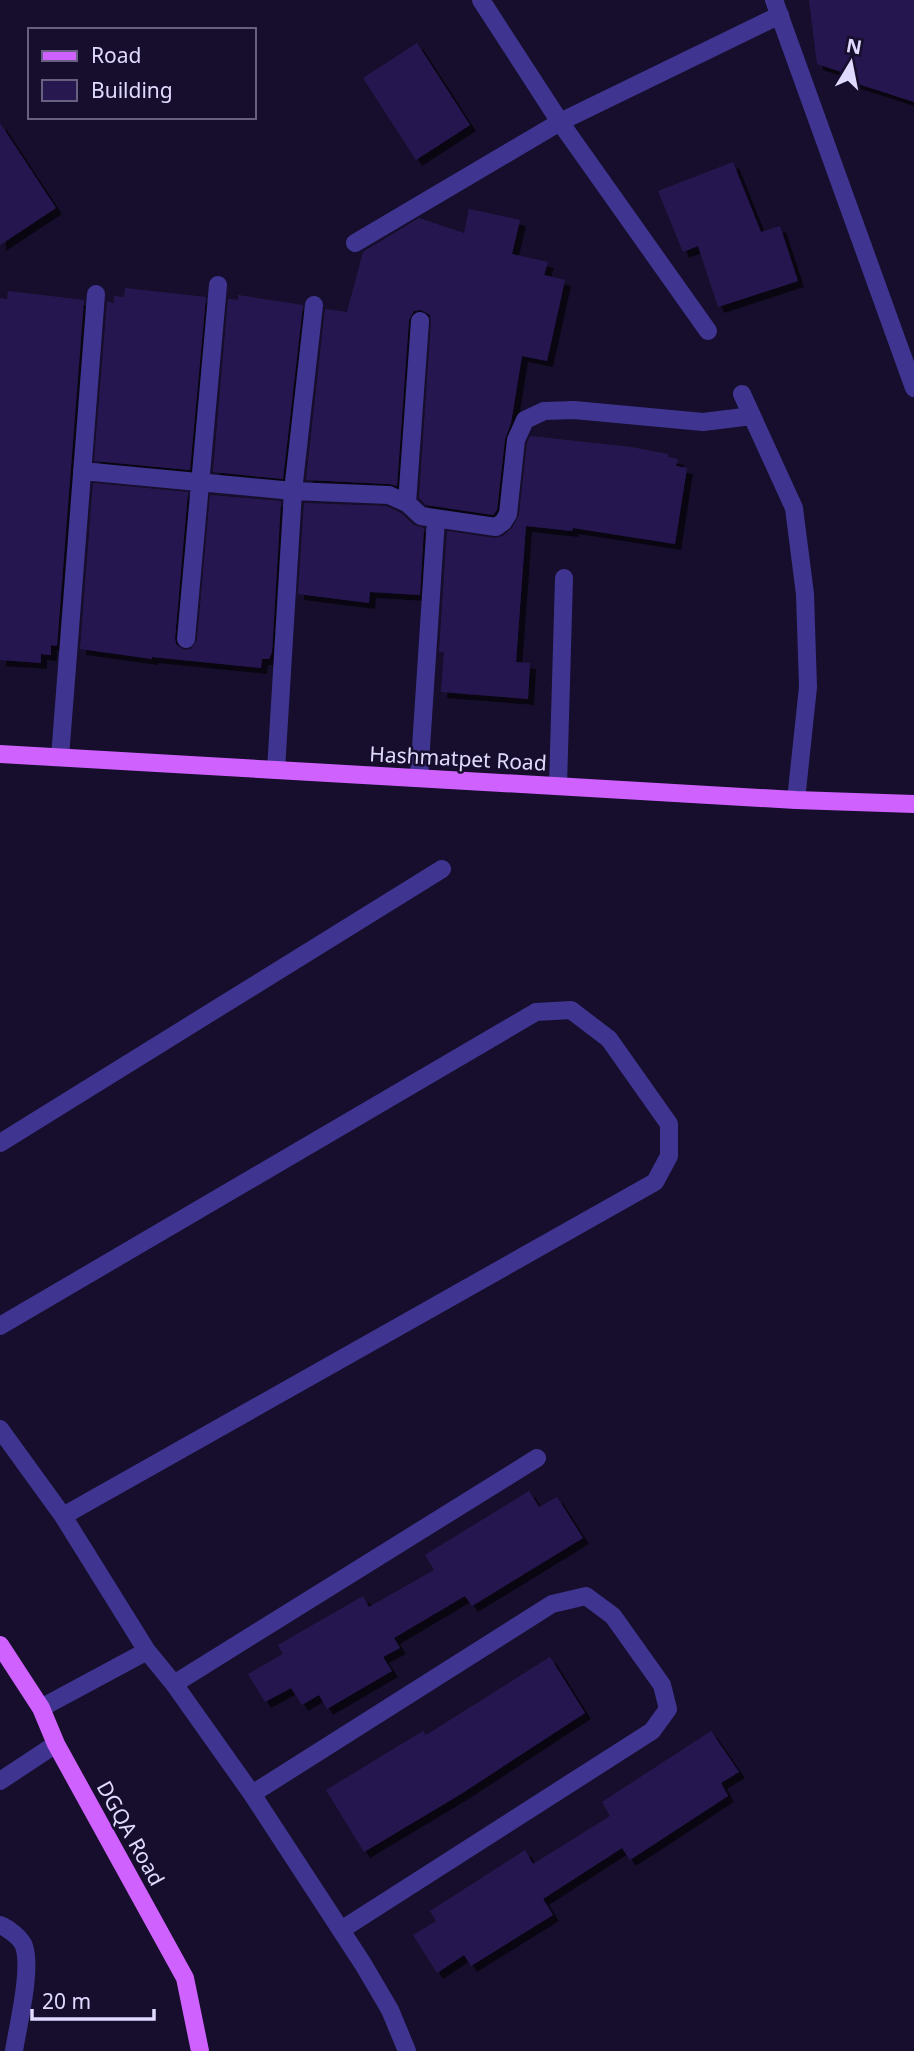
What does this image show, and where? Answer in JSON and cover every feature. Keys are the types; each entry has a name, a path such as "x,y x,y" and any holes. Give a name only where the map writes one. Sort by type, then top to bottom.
{"main road":[{"name":"Hashmatpet Road","path":"0,754 796,800 914,804"},
{"name":"DGQA Road","path":"0,1645 41,1709 56,1744 185,1978 201,2051"}],"street":[{"path":"481,0 559,122 708,331"},
{"path":"355,243 559,122 777,7 914,388"},
{"path":"186,639 218,285"},
{"path":"60,757 96,294"},
{"path":"276,770 293,491 314,304"},
{"path":"407,503 420,321"},
{"path":"742,394 794,508 805,594 808,687 796,800"},
{"path":"82,471 293,491 388,495 407,503 421,516 496,527 508,514 516,440 525,420 544,411 574,410 703,422 752,416"},
{"path":"419,778 436,519"},
{"path":"558,786 565,578"},
{"path":"0,1143 442,869"},
{"path":"0,1326 536,1012 571,1010 609,1039 669,1124 669,1156 655,1182 63,1516"},
{"path":"0,1429 63,1516 147,1651 174,1684 252,1794 341,1930 390,2010 407,2051"},
{"path":"174,1684 537,1458"},
{"path":"252,1794 552,1604 586,1595 613,1616 662,1685 668,1709 652,1731 341,1930"},
{"path":"41,1709 147,1651"},
{"path":"0,1781 56,1744"},
{"path":"0,1925 24,1944 27,1967 14,2051"}],"building":[{"path":"809,0 914,0 914,102 849,81 851,75 817,64"},
{"path":"417,43 470,125 416,160 363,78"},
{"path":"0,123 56,208 0,245"},
{"path":"733,162 761,232 780,226 798,281 718,307 698,246 683,252 658,191"},
{"path":"469,209 520,220 512,254 548,262 544,275 565,280 547,361 522,356 511,423 505,439 497,510 493,515 426,505 419,498 431,322 430,315 421,310 414,311 409,320 397,486 306,480 325,309 347,312 363,252 419,218 464,233"},
{"path":"125,288 206,297 190,470 94,461 107,302 114,303 114,296 124,297"},
{"path":"8,291 84,300 57,646 51,645 51,655 41,654 41,663 0,660 0,298 7,299"},
{"path":"238,295 303,305 283,479 213,472 228,299 238,300"},
{"path":"530,436 631,447 668,454 668,457 678,459 676,466 687,468 675,544 573,528 572,531 526,526 516,662 530,663 528,699 441,692 444,652 439,652 447,531 495,538 503,536 512,528 519,515"},
{"path":"93,483 188,492 175,638 176,644 184,650 191,649 197,640 210,495 281,501 272,652 269,659 262,659 261,668 152,659 80,649"},
{"path":"304,503 386,506 401,513 414,525 424,528 420,595 370,592 369,603 298,594"},
{"path":"529,1491 539,1507 557,1497 583,1538 472,1606 465,1596 394,1638 400,1648 383,1657 392,1671 327,1709 319,1695 302,1705 291,1688 265,1702 248,1674 283,1654 278,1645 363,1596 369,1607 434,1570 425,1555"},
{"path":"550,1657 585,1713 461,1794 364,1852 326,1790 423,1731 426,1735"},
{"path":"711,1731 739,1772 721,1783 728,1796 630,1860 622,1848 543,1899 553,1915 471,1966 464,1955 437,1973 413,1935 436,1921 430,1911 525,1850 533,1864 610,1816 602,1802"}]}
